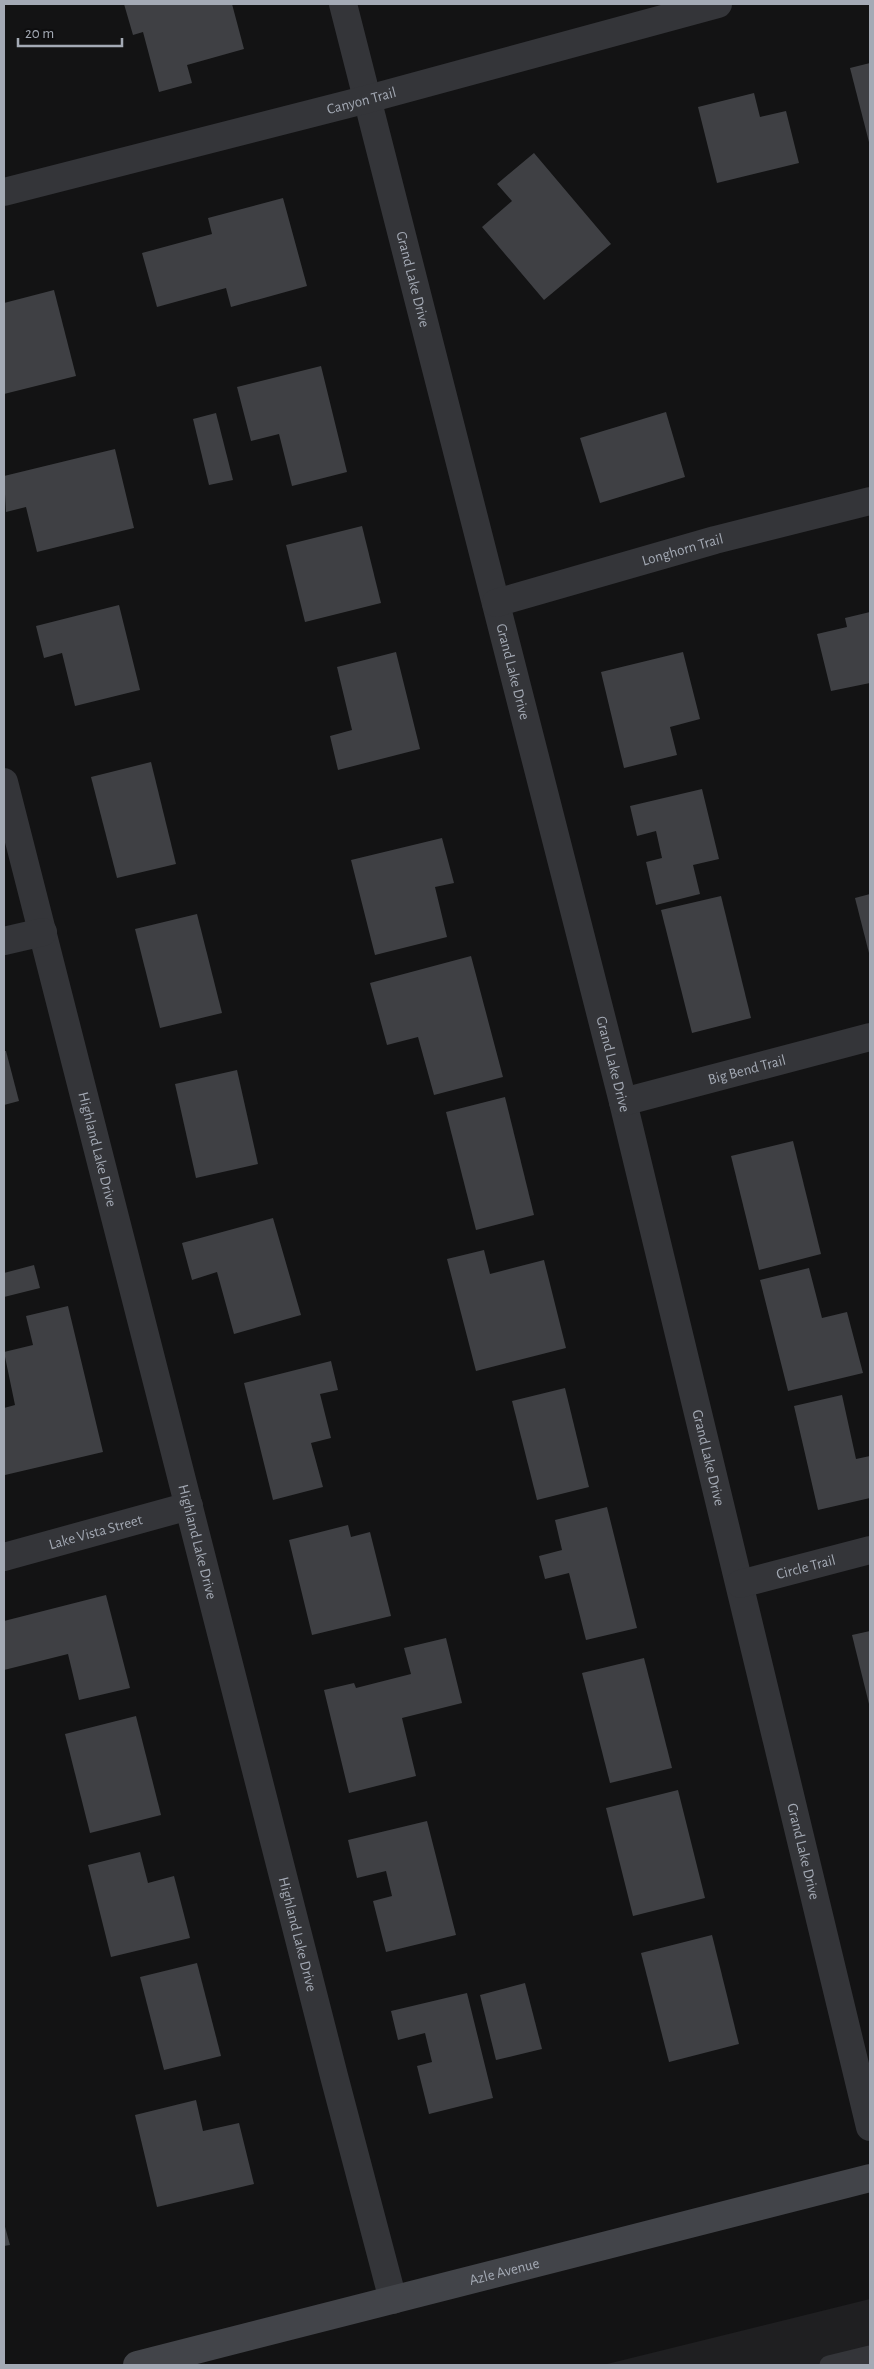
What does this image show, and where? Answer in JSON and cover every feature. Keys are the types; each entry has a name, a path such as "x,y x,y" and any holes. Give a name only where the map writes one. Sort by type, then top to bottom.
{"main road":[{"name":"Azle Avenue","path":"137,2365 870,2178"}],"street":[{"name":"Grand Lake Drive","path":"343,4 623,1102 870,2127"},
{"name":"Canyon Trail","path":"4,192 368,98 718,4"},
{"name":"Longhorn Trail","path":"496,602 715,540 870,501"},
{"name":"Highland Lake Drive","path":"4,782 334,2076 394,2300"},
{"path":"4,941 43,932"},
{"name":"Big Bend Trail","path":"623,1102 870,1037"},
{"name":"Lake Vista Street","path":"4,1557 189,1506"},
{"name":"Circle Trail","path":"740,1584 870,1550"}],"lane":[{"path":"829,2365 870,2355"}],"shaded area":[{"path":"870,2299 870,2365 603,2365"}],"building":[{"path":"124,4 232,4 244,49 187,65 192,83 159,92 143,32 133,35"},
{"path":"870,63 870,146 850,68"},
{"path":"754,93 760,117 786,111 799,163 717,183 698,107"},
{"path":"534,153 611,244 544,300 482,227 512,201 497,184"},
{"path":"283,198 307,286 231,307 226,288 157,307 142,253 212,234 208,218"},
{"path":"54,290 76,376 4,394 4,303"},
{"path":"321,366 347,472 292,486 279,434 251,441 237,387"},
{"path":"666,412 685,477 600,503 580,438"},
{"path":"216,413 233,480 209,485 193,419"},
{"path":"115,449 134,528 37,552 26,507 6,512 4,476"},
{"path":"362,526 381,603 305,622 286,545"},
{"path":"119,605 140,690 75,706 62,653 44,658 36,626"},
{"path":"870,612 870,683 831,691 817,634 847,627 845,618"},
{"path":"396,652 420,749 338,770 330,736 352,730 337,667"},
{"path":"683,652 700,719 670,727 677,755 624,768 601,672"},
{"path":"151,762 176,864 117,878 91,777"},
{"path":"702,789 719,859 693,865 700,894 656,905 646,862 662,858 656,831 637,836 630,806"},
{"path":"442,838 454,883 435,887 447,937 375,955 351,860"},
{"path":"870,894 870,957 855,898"},
{"path":"721,896 751,1018 692,1033 661,910"},
{"path":"197,914 222,1013 160,1028 135,929"},
{"path":"471,956 503,1077 434,1095 418,1037 387,1045 370,983"},
{"path":"4,1051 6,1051 19,1101 4,1105"},
{"path":"237,1070 258,1164 196,1178 175,1084"},
{"path":"505,1097 534,1215 476,1230 446,1112"},
{"path":"793,1141 821,1254 759,1270 731,1156"},
{"path":"273,1218 301,1315 234,1334 217,1272 192,1280 182,1243"},
{"path":"484,1250 490,1274 544,1260 566,1348 476,1371 447,1259"},
{"path":"34,1265 40,1288 4,1297 4,1273"},
{"path":"809,1268 822,1318 847,1312 863,1373 788,1391 760,1280"},
{"path":"68,1306 103,1452 5,1475 4,1408 15,1405 4,1352 33,1345 26,1316"},
{"path":"331,1361 338,1390 320,1394 331,1438 311,1443 323,1487 273,1500 244,1383"},
{"path":"565,1388 589,1487 537,1500 512,1401"},
{"path":"842,1395 856,1459 870,1456 870,1498 818,1510 794,1406"},
{"path":"607,1507 637,1628 586,1640 569,1573 545,1579 539,1556 562,1550 555,1520"},
{"path":"348,1525 351,1537 370,1532 391,1616 312,1635 289,1540"},
{"path":"106,1595 130,1688 79,1700 68,1654 4,1670 4,1621"},
{"path":"870,1631 870,1708 852,1635"},
{"path":"446,1638 462,1703 402,1718 416,1776 349,1793 324,1690 354,1683 356,1688 411,1674 404,1648"},
{"path":"644,1658 672,1768 610,1783 582,1673"},
{"path":"136,1716 161,1815 90,1833 65,1734"},
{"path":"678,1790 705,1898 633,1916 606,1808"},
{"path":"427,1821 456,1935 386,1952 373,1901 392,1896 386,1871 357,1878 348,1840"},
{"path":"140,1852 148,1883 174,1876 190,1938 111,1957 88,1865"},
{"path":"712,1935 739,2044 669,2062 641,1953"},
{"path":"197,1963 221,2056 164,2070 140,1977"},
{"path":"525,1983 542,2049 496,2060 480,1995"},
{"path":"467,1993 493,2098 429,2114 417,2066 432,2062 425,2033 398,2040 391,2011"},
{"path":"196,2100 203,2131 239,2123 254,2184 157,2207 135,2115"},
{"path":"4,2223 10,2245 4,2246"}]}
